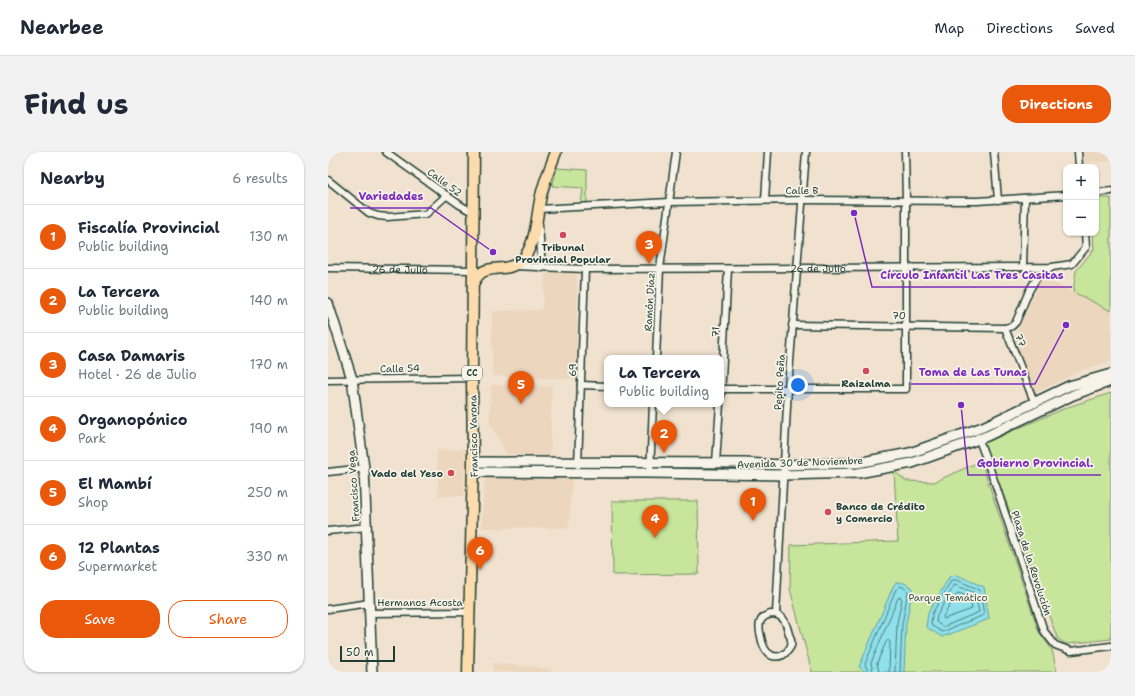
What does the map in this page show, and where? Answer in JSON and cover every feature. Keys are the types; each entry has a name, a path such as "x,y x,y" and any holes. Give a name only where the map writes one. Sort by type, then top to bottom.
{"main road":[{"name":"Francisco Varona","path":"468,672 473,467 472,378 474,152"},
{"path":"473,284 480,273 487,270 513,266 521,261 527,253 532,241 541,194 556,152"},
{"path":"473,254 478,262 487,270"},
{"name":"Francisco Vega","path":"328,303 352,379 364,468 372,672"},
{"name":"Avenida 30 de Noviembre","path":"1037,407 1069,386 1111,374"},
{"name":"Avenida 30 de Noviembre","path":"473,467 577,472 783,475 858,473 912,462 1037,407 1111,382"},
{"name":"Avenida 30 de Noviembre","path":"473,467 578,462 784,464 857,463 910,453 977,434"}],"street":[{"name":"Calle 52","path":"386,152 460,205 474,213"},
{"name":"Ramón Díaz","path":"656,355 660,268 676,152"},
{"path":"765,200 768,152"},
{"name":"Pepito Peña","path":"776,614 792,325 806,152"},
{"path":"724,389 906,389 905,152"},
{"path":"994,152 998,200"},
{"path":"1078,152 1079,164"},
{"path":"328,180 370,213 378,216 387,217 426,214 447,195"},
{"path":"1099,192 1111,191"},
{"name":"Calle B","path":"538,209 669,202 765,200 998,200 1063,195"},
{"path":"1023,267 1024,198"},
{"path":"538,209 542,268"},
{"name":"26 de Julio","path":"513,266 585,269 1052,267 1072,264 1086,247 1085,236"},
{"name":"77","path":"1037,407 1005,328 1012,326 1016,322 1029,291 1039,274 1052,267"},
{"name":"26 de Julio","path":"328,268 473,270"},
{"name":"71","path":"723,355 728,268"},
{"name":"69","path":"577,472 585,269"},
{"name":"70","path":"792,325 906,325 1005,328"},
{"name":"Calle 54","path":"328,380 472,378"},
{"path":"581,385 604,386"},
{"path":"650,473 653,407"},
{"path":"716,463 720,407"},
{"name":"Plaza de la Revolución","path":"977,434 995,483 1044,631 1055,646 1071,651 1111,646"},
{"path":"328,472 364,468"},
{"path":"328,531 367,527"},
{"name":"Hermanos Acosta","path":"328,609 370,603"},
{"name":"Hermanos Acosta","path":"370,612 470,612"},
{"path":"776,614 784,618 791,641 789,650 786,654 772,656 764,650 758,626 767,615 776,614"}],"shaded area":[{"path":"1082,152 1111,152 1111,161 1083,163"},
{"path":"545,273 577,273 578,379 492,376 492,311 542,310"},
{"path":"1042,277 1111,311 1111,361 1083,370 1035,393 1014,339"},
{"path":"491,385 552,386 550,457 507,454 489,422"},
{"name":"Vado del Yeso","path":"465,449 464,496 438,496 437,450"},
{"path":"485,476 572,478 569,528 481,528"},
{"path":"493,663 551,669 551,672 493,672"}],"green space":[{"path":"557,168 587,170 587,203 581,204 583,188 552,186"},
{"path":"1099,198 1111,198 1111,311 1073,292 1076,271 1094,249 1093,236 1099,236"},
{"path":"1111,393 1111,639 1066,644 1058,639 1055,632 984,443 1068,407"},
{"name":"Parque Temático","path":"981,461 1039,632 1052,650 1057,672 812,672 790,589 791,545 898,541 894,471 906,481 934,482"},
{"path":"612,501 698,501 699,574 613,575"}],"water":[{"path":"957,575 984,587 989,619 942,637 926,627 928,613 950,576"},
{"path":"896,582 904,583 913,588 906,624 904,672 866,672 859,667"}],"place":[{"name":"Círculo Infantil Las Tres Casitas","path":"854,213"},
{"name":"Tribunal Provincial Popular","path":"563,235"},
{"name":"Variedades","path":"493,252"},
{"name":"Casa Damaris","path":"649,264"},
{"name":"Toma de Las Tunas","path":"1066,325"},
{"name":"Raizalma","path":"866,371"},
{"name":"El Mambí","path":"521,404"},
{"name":"Gobierno Provincial.","path":"961,405"},
{"name":"La Tercera","path":"664,453"},
{"name":"Vado del Yeso","path":"451,473"},
{"name":"Banco de Crédito y Comercio","path":"828,512"},
{"name":"Fiscalía Provincial","path":"753,521"},
{"name":"Organopónico","path":"655,538"},
{"name":"12 Plantas","path":"480,570"}]}
